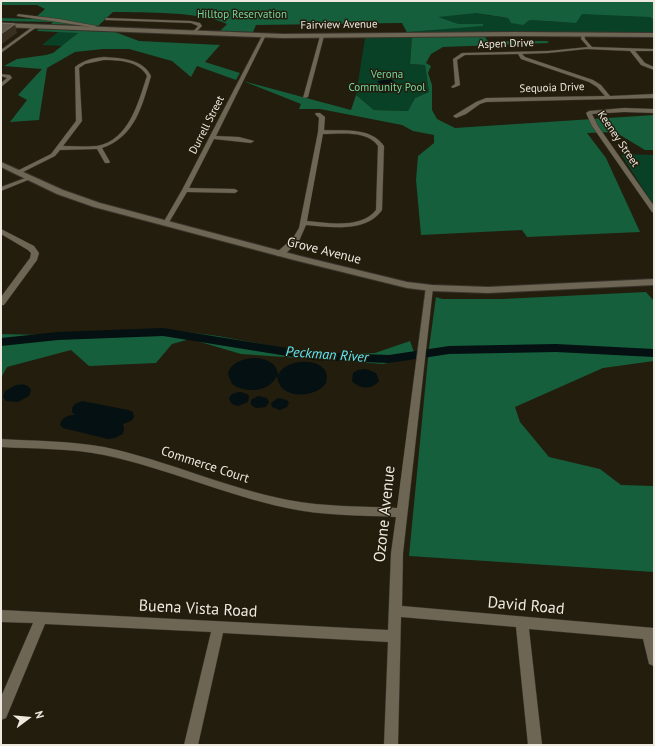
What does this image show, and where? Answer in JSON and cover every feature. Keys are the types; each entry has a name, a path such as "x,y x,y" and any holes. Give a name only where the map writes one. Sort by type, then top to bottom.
{"main road":[{"name":"Fairview Avenue","path":"1,25 194,33 322,36 393,34 654,35"},
{"name":"Grove Avenue","path":"1,164 60,192 97,205 280,254 386,280 429,288 506,290 654,282"}],"street":[{"path":"18,16 59,20 95,26 92,28"},
{"path":"106,19 191,22 199,24 200,26 194,33"},
{"path":"1,52 36,26"},
{"path":"583,34 583,39 592,48"},
{"name":"Durrell Street","path":"166,223 185,190 264,35"},
{"path":"305,97 322,36"},
{"name":"Aspen Drive","path":"453,87 458,85 455,59 457,56 467,54 592,48 654,50"},
{"path":"632,50 643,64 654,69"},
{"path":"519,52 525,59 591,81 599,86 608,96"},
{"path":"19,172 51,157 79,121 77,68 79,66 92,60 110,58 121,59 144,67 149,73 149,76 139,111 120,138 99,147 59,148"},
{"path":"1,75 8,76 10,78 1,86"},
{"name":"Sequoia Drive","path":"456,116 464,114 476,103 484,101 608,96 654,96"},
{"name":"Keeney Street","path":"654,111 624,110 588,113 595,126 654,211"},
{"path":"280,254 299,235 303,223 321,132 322,117 318,114"},
{"path":"303,223 357,224 373,218 379,210 381,146 379,142 363,134 321,132"},
{"path":"212,137 239,138 251,141"},
{"path":"99,147 107,162"},
{"path":"1,189 30,178"},
{"path":"185,190 235,191"},
{"path":"1,231 31,248 35,253 34,258 1,303"},
{"name":"Ozone Avenue","path":"391,745 397,553 429,288"},
{"name":"Commerce Court","path":"1,443 74,446 102,451 152,463 262,498 288,504 314,508 401,513"},
{"name":"David Road","path":"395,611 651,634"},
{"name":"Buena Vista Road","path":"1,616 394,636"},
{"path":"1,714 42,617"},
{"path":"522,622 535,745"},
{"path":"191,745 218,628"},
{"path":"651,634 654,660"}],"green space":[{"name":"Hilltop Reservation","path":"1,1 654,1 654,20 650,17 582,14 576,23 530,20 523,25 511,23 508,18 476,13 438,17 458,24 483,24 483,26 407,32 402,23 256,25 253,32 220,31 227,24 202,17 172,14 113,12 98,26 51,24 53,22 1,21 1,18 34,19 45,9 37,5 1,5"},
{"path":"654,1 650,17 654,20 654,35 545,32 407,33 402,23 229,14","holes":["479,14 576,23 530,20 526,23 511,23 508,18"]},
{"path":"39,29 115,32 139,41 220,45 205,62 240,73 236,80 197,66 191,77 172,61 129,49 103,49 75,52 47,68 39,120 10,122 27,100 18,95 42,69 4,66 17,59 53,53 78,33 37,31"},
{"path":"58,32 79,32 63,46 42,45"},
{"name":"Verona Community Pool","path":"412,36 410,64 425,65 429,92 415,98 408,111 374,110 356,95 365,38"},
{"path":"412,36 484,36 488,41 547,41 549,43 443,47 431,54 426,63 431,66 428,73 432,85 432,110 437,119 455,128 654,115 654,150 645,150 615,132 587,133 606,158 640,232 527,237 522,230 421,235 416,180 418,156 434,143 434,135 413,131 402,125 320,109 299,109 301,104 243,81 351,110 356,95 374,110 408,111 415,98 429,92 425,65 410,64"},
{"path":"624,154 654,155 654,206 622,156"},
{"path":"646,292 654,301 654,361 603,368 515,407 520,422 549,457 600,469 621,485 654,486 654,572 409,556 429,348 436,297 442,299 502,299"},
{"path":"171,330 218,336 316,354 375,353 410,341 416,358 383,364 241,354 190,339 172,344 156,363 89,366 71,350 7,367 1,378 1,334 44,335"}],"shaded area":[{"path":"391,79 403,90 382,93 379,90 385,89 377,81"},
{"path":"256,358 271,362 276,367 278,375 283,369 291,364 309,362 317,364 323,368 327,375 326,383 314,392 306,394 290,393 279,384 277,376 269,385 257,390 244,389 232,384 228,374 232,366 243,360"},
{"path":"366,369 376,373 379,381 373,386 369,387 358,386 352,381 353,373 358,370"},
{"path":"16,385 27,386 31,390 29,396 18,402 6,401 3,397 5,391"},
{"path":"241,392 249,395 248,402 238,406 232,404 229,399 230,396"},
{"path":"258,396 267,398 269,402 266,407 256,408 251,405 251,400"},
{"path":"278,398 287,400 289,403 287,407 280,410 272,407 271,403"},
{"path":"82,401 128,410 133,412 134,417 131,421 123,424 123,434 115,438 108,439 63,428 60,425 62,420 68,416 75,415 72,412 72,408 75,404"}],"building":[{"path":"1,23 15,24 1,34"}],"waterway":[{"name":"Peckman River","path":"1,342 58,336 163,332 312,356 389,359 449,350 556,348 654,353"}]}
